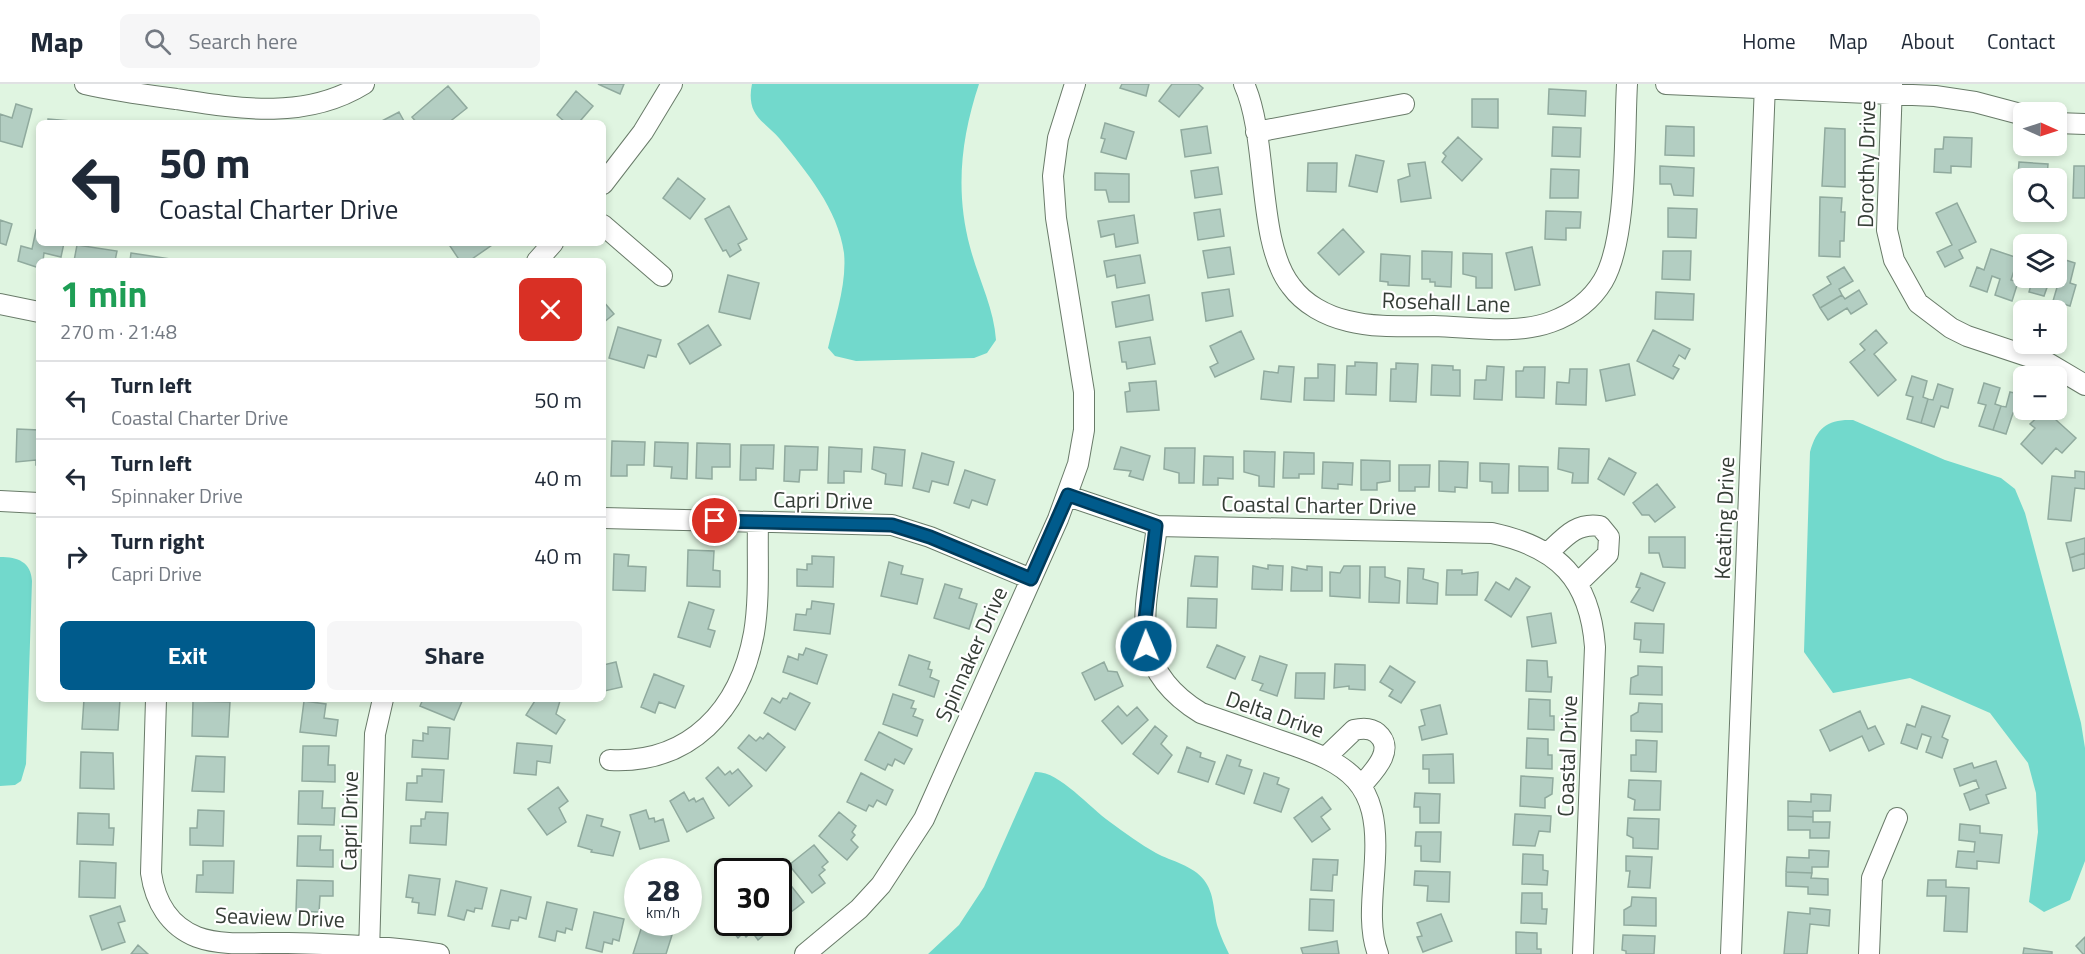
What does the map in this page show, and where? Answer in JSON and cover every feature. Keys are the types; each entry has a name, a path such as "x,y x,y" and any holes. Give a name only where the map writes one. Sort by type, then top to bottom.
{"street":[{"path":"85,84 248,110 287,110 318,103 364,84"},
{"path":"606,180 650,123 672,84"},
{"name":"Spinnaker Drive","path":"805,954 859,909 900,859 924,819 1068,495 1078,464 1084,430 1084,392 1056,218 1053,176 1058,138 1075,84"},
{"name":"Rosehall Lane","path":"1244,84 1256,132 1274,247 1290,285 1305,300 1325,314 1348,321 1377,325 1521,328 1549,323 1575,312 1603,281 1613,258 1619,234 1627,84"},
{"path":"1666,84 1892,89 1950,98 2013,113"},
{"name":"Keating Drive","path":"1731,954 1765,86"},
{"name":"Dorothy Drive","path":"1892,89 1887,230 1894,260 1918,303 1951,328 1967,336 2048,363 2085,385"},
{"path":"1256,132 1404,104"},
{"path":"2067,123 2085,124"},
{"path":"606,228 662,276"},
{"path":"540,258 550,246"},
{"path":"0,304 36,311"},
{"name":"Coastal Charter Drive","path":"1068,495 1156,526 1492,533 1536,545 1565,567"},
{"path":"0,501 36,503"},
{"name":"Capri Drive","path":"606,518 892,525 930,537 1031,579"},
{"path":"610,760 661,756 682,747 702,732 731,696 748,658 754,633 758,522"},
{"path":"1548,553 1572,530 1588,524 1600,526 1609,537 1608,554 1578,583"},
{"name":"Delta Drive","path":"1156,526 1144,628 1146,646 1154,667 1167,686 1183,702 1201,714 1326,757 1345,768 1361,786 1374,817 1376,837 1373,923 1378,954"},
{"name":"Coastal Drive","path":"1565,567 1578,583 1587,601 1594,624 1583,954"},
{"name":"Seaview Drive","path":"156,702 153,886 169,918 188,932 216,941 439,954"},
{"name":"Capri Drive","path":"370,950 375,734 382,702"},
{"path":"1326,757 1354,730 1370,729 1377,733 1382,739 1384,751 1377,768 1361,786"},
{"path":"1869,954 1872,878 1897,818"}],"water":[{"path":"752,84 979,84 964,145 962,185 965,226 995,328 996,340 987,353 974,358 856,361 835,356 828,348 844,277 841,237 828,206 810,177 779,138 756,114 751,101"},
{"path":"1853,420 1945,460 2001,478 2015,489 2025,513 2081,723 2085,748 2085,861 2070,900 2044,912 2029,902 2038,832 2036,793 2028,763 1990,713 1910,678 1833,693 1804,652 1810,452 1816,436 1825,426 1837,421"},
{"path":"0,557 12,558 26,565 32,581 26,764 21,781 15,785 0,786"},
{"path":"1035,772 1044,773 1063,783 1138,842 1200,875 1208,885 1218,928 1229,954 928,954 959,925 984,887"}],"building":[{"path":"598,84 624,84 620,94"},
{"path":"1122,84 1149,84 1146,96 1120,88"},
{"path":"1172,84 1198,84 1203,88 1179,117 1159,101"},
{"path":"448,86 467,108 452,120 414,120 412,117"},
{"path":"1549,89 1586,91 1585,116 1548,114"},
{"path":"576,91 593,106 581,120 563,120 557,115"},
{"path":"1472,99 1498,99 1498,128 1472,127"},
{"path":"16,104 32,109 22,147 0,141 0,114 12,118"},
{"path":"399,112 403,120 384,120"},
{"path":"1105,123 1134,132 1126,159 1101,152 1105,139 1101,138"},
{"path":"1207,126 1211,153 1185,157 1181,130"},
{"path":"1666,126 1694,127 1694,156 1665,155"},
{"path":"1553,127 1581,128 1580,157 1552,156"},
{"path":"1825,128 1845,129 1845,187 1822,186"},
{"path":"1458,137 1482,159 1462,181 1442,162 1446,156 1443,153"},
{"path":"1944,137 1972,138 1971,167 1951,166 1951,173 1934,172 1935,149 1943,149"},
{"path":"1356,155 1384,161 1377,192 1349,186"},
{"path":"1425,162 1431,198 1401,202 1398,180 1410,176 1408,164"},
{"path":"2019,162 2048,164 2048,168 2019,168"},
{"path":"1308,163 1337,163 1336,192 1307,191"},
{"path":"1660,166 1694,168 1693,196 1674,195 1671,184 1660,184"},
{"path":"2074,166 2085,166 2085,198 2073,198"},
{"path":"1218,167 1222,194 1195,198 1191,171"},
{"path":"1551,169 1579,170 1578,198 1550,198"},
{"path":"1095,173 1129,174 1129,202 1109,202 1106,190 1095,190"},
{"path":"678,178 705,199 690,219 663,198"},
{"path":"1820,197 1842,198 1841,212 1845,212 1844,241 1840,241 1840,257 1819,256"},
{"path":"1957,203 1976,242 1959,250 1963,258 1945,267 1937,252 1952,245 1936,213"},
{"path":"729,206 747,239 738,244 741,250 730,257 726,250 723,251 705,219"},
{"path":"1668,208 1697,209 1696,238 1668,237"},
{"path":"1220,209 1224,236 1198,240 1194,213"},
{"path":"1546,211 1581,212 1580,228 1566,228 1566,240 1545,239"},
{"path":"1134,215 1138,243 1116,247 1114,234 1101,237 1098,221"},
{"path":"0,220 12,224 6,245 0,243"},
{"path":"1343,229 1364,252 1339,275 1318,253"},
{"path":"36,230 36,246 63,246 61,257 44,253 43,258 36,258 36,267 18,261 21,246 32,249"},
{"path":"77,246 117,251 116,258 75,258"},
{"path":"450,246 491,246 473,258 458,258"},
{"path":"1230,247 1234,274 1208,278 1203,251"},
{"path":"1532,247 1540,285 1515,290 1506,253"},
{"path":"1991,249 2013,256 2011,280 2013,281 2013,288 2016,288 2012,301 1995,295 2000,279 1992,276 1987,292 1970,286 1977,267 1984,270"},
{"path":"1422,251 1452,252 1451,287 1435,286 1435,282 1430,282 1430,279 1422,279"},
{"path":"1663,251 1691,251 1690,280 1662,279"},
{"path":"131,253 164,258 130,258"},
{"path":"1463,253 1492,254 1492,288 1476,288 1476,277 1463,274"},
{"path":"1381,254 1410,256 1409,286 1388,285 1388,282 1380,281"},
{"path":"1140,255 1145,283 1117,288 1115,275 1107,277 1104,261"},
{"path":"2067,260 2075,263 2070,283 2076,285 2070,306 2067,305 2067,300 2053,300 2057,288 2067,288"},
{"path":"1844,267 1853,281 1839,289 1842,295 1820,308 1813,295 1831,284 1827,277"},
{"path":"728,275 759,283 750,319 719,312"},
{"path":"2030,288 2047,288 2044,296 2029,292"},
{"path":"1229,289 1233,316 1206,321 1202,293"},
{"path":"1859,290 1867,304 1851,314 1847,308 1828,320 1820,308 1842,295 1845,299"},
{"path":"1656,292 1694,294 1693,320 1655,319"},
{"path":"1149,295 1153,320 1116,327 1112,302"},
{"path":"606,305 614,314 606,321"},
{"path":"708,325 721,345 690,364 678,344"},
{"path":"618,327 661,340 656,357 648,355 644,368 609,358"},
{"path":"1653,330 1690,349 1685,359 1679,355 1673,366 1679,369 1673,379 1637,361"},
{"path":"1876,330 1887,343 1874,354 1896,380 1878,396 1850,362 1865,350 1860,344"},
{"path":"1241,331 1254,359 1215,377 1210,367 1218,363 1210,346"},
{"path":"1150,337 1155,364 1127,369 1126,362 1122,362 1119,342"},
{"path":"1355,362 1377,363 1376,395 1346,394 1347,366 1355,366"},
{"path":"1396,363 1418,364 1416,402 1390,401 1391,369 1396,369"},
{"path":"1318,364 1335,365 1334,401 1304,400 1305,378 1318,378"},
{"path":"1629,364 1635,395 1606,401 1600,370"},
{"path":"1432,365 1453,366 1453,370 1460,370 1460,396 1431,395"},
{"path":"1279,366 1294,367 1291,402 1261,399 1264,371 1278,373"},
{"path":"1487,366 1504,367 1502,400 1474,399 1475,380 1486,380"},
{"path":"1524,367 1545,367 1544,398 1516,397 1516,371 1523,371"},
{"path":"1570,369 1587,369 1586,405 1556,404 1557,382 1569,383"},
{"path":"1912,376 1927,381 1923,397 1928,399 1921,423 1907,419 1913,397 1906,395"},
{"path":"1156,381 1159,410 1127,412 1125,392 1130,391 1129,383"},
{"path":"1984,383 2000,388 1995,404 2001,406 1993,430 1979,426 1986,405 1978,403"},
{"path":"1938,384 1953,389 1948,408 1941,406 1934,427 1921,423 1928,399 1933,400"},
{"path":"2010,392 2013,393 2013,413 2006,434 1993,430 2001,406 2006,407"},
{"path":"2034,420 2056,420 2076,438 2062,453 2056,448 2042,464 2021,444 2035,428 2030,424"},
{"path":"17,429 36,430 36,460 16,462"},
{"path":"612,441 645,442 644,465 627,465 627,476 611,476"},
{"path":"655,442 688,443 687,479 671,478 672,467 654,466"},
{"path":"697,443 730,444 730,467 712,467 712,479 696,478"},
{"path":"741,445 774,445 773,469 756,468 756,480 740,480"},
{"path":"785,446 818,447 817,470 800,470 799,482 784,481"},
{"path":"829,447 862,449 861,472 844,471 844,483 828,483"},
{"path":"874,447 905,450 902,486 885,484 886,474 872,469"},
{"path":"1121,447 1150,456 1143,480 1129,476 1131,471 1114,469"},
{"path":"1165,448 1195,448 1194,483 1179,483 1179,473 1164,469"},
{"path":"1559,448 1589,449 1588,483 1572,483 1573,473 1558,469"},
{"path":"1244,451 1275,452 1274,487 1259,486 1259,476 1244,472"},
{"path":"1284,452 1314,453 1314,474 1299,474 1299,478 1283,478"},
{"path":"922,453 954,462 948,485 932,481 929,492 913,488"},
{"path":"1204,456 1233,457 1233,479 1218,478 1218,485 1203,485"},
{"path":"1609,458 1636,473 1624,495 1598,479"},
{"path":"1361,460 1390,461 1390,481 1377,483 1377,490 1361,490"},
{"path":"1439,461 1468,462 1467,488 1455,487 1455,492 1439,491"},
{"path":"1323,462 1353,463 1352,485 1338,484 1338,489 1322,488"},
{"path":"1480,463 1509,464 1508,493 1492,493 1492,482 1480,481"},
{"path":"1399,465 1430,465 1429,487 1415,487 1415,491 1399,491"},
{"path":"1519,466 1548,467 1548,491 1519,491"},
{"path":"965,470 995,480 987,505 972,500 969,508 954,503"},
{"path":"2075,471 2085,472 2085,489 2075,488 2071,521 2048,519 2052,476 2075,478"},
{"path":"1657,484 1675,507 1655,522 1649,515 1642,515 1633,503"},
{"path":"1649,537 1685,537 1685,568 1663,567 1659,553 1649,553"},
{"path":"2085,538 2085,553 2070,558 2066,543"},
{"path":"688,550 714,551 713,570 720,571 720,587 687,586"},
{"path":"2085,553 2085,568 2073,571 2070,558"},
{"path":"614,554 629,555 628,566 646,567 645,591 613,590"},
{"path":"812,556 834,557 833,587 797,586 797,569 807,570 807,564 812,564"},
{"path":"1195,556 1218,557 1217,587 1191,586"},
{"path":"889,562 903,566 901,574 923,579 917,604 881,596"},
{"path":"1268,565 1283,566 1282,590 1252,589 1253,566 1268,569"},
{"path":"1307,566 1322,567 1322,591 1291,591 1292,567 1307,570"},
{"path":"1344,566 1360,566 1360,598 1330,596 1330,572 1340,573"},
{"path":"1370,567 1385,567 1385,577 1400,581 1399,603 1369,602"},
{"path":"1408,568 1424,569 1423,579 1438,583 1437,604 1407,603"},
{"path":"1447,570 1462,570 1462,574 1478,572 1477,595 1446,595"},
{"path":"1641,573 1665,583 1653,611 1631,602 1640,588 1636,587"},
{"path":"1516,578 1530,587 1511,617 1485,600 1496,582 1509,590"},
{"path":"945,584 962,589 959,598 977,604 969,629 934,618"},
{"path":"1188,598 1217,599 1216,628 1187,627"},
{"path":"812,601 834,604 830,634 794,630 796,614 806,615 807,609 811,609"},
{"path":"689,602 714,610 708,629 715,631 710,647 678,637"},
{"path":"1551,613 1556,643 1532,647 1527,617"},
{"path":"1635,623 1664,624 1663,653 1640,652 1641,640 1634,639"},
{"path":"1217,645 1245,657 1235,679 1207,667"},
{"path":"806,648 827,655 817,684 783,672 788,656 798,660 799,654 803,655"},
{"path":"909,655 930,662 928,669 932,670 930,677 939,681 934,697 899,685"},
{"path":"1260,656 1287,665 1277,696 1260,690 1263,684 1252,680"},
{"path":"1527,660 1547,661 1548,677 1552,677 1551,692 1526,691"},
{"path":"616,662 622,687 606,691 606,664"},
{"path":"1104,662 1108,671 1117,672 1123,686 1095,700 1082,673"},
{"path":"1335,664 1365,665 1365,690 1349,689 1349,686 1334,688"},
{"path":"1390,666 1415,682 1401,703 1389,696 1393,690 1380,682"},
{"path":"1638,666 1662,667 1662,695 1630,694 1631,678 1638,675"},
{"path":"1296,673 1325,673 1324,699 1295,698"},
{"path":"654,674 684,686 675,708 659,702 655,713 641,707"},
{"path":"790,693 810,703 795,730 764,713 772,698 780,703 783,698 787,699"},
{"path":"893,694 914,701 911,708 916,709 913,716 923,720 917,736 883,724"},
{"path":"1529,699 1550,700 1550,716 1554,716 1554,730 1528,729"},
{"path":"84,702 120,702 118,730 82,729"},
{"path":"193,702 230,702 228,737 192,736"},
{"path":"304,702 326,704 324,718 338,720 336,736 300,732"},
{"path":"422,702 462,702 454,720 420,706"},
{"path":"534,702 560,702 556,714 565,720 556,734 526,715"},
{"path":"1639,703 1662,704 1662,732 1631,731 1631,716 1638,712"},
{"path":"1440,705 1447,734 1422,740 1419,727 1425,725 1421,710"},
{"path":"1118,706 1127,716 1137,707 1148,720 1122,744 1102,721"},
{"path":"1922,706 1950,716 1942,737 1948,740 1942,758 1926,752 1931,737 1922,734 1917,749 1901,743 1907,724 1915,727"},
{"path":"1860,711 1868,729 1875,726 1884,744 1869,751 1862,736 1830,751 1820,730"},
{"path":"1155,726 1167,736 1161,744 1172,755 1158,774 1133,754"},
{"path":"428,727 450,728 448,759 412,757 413,740 423,741 423,733 428,734"},
{"path":"879,732 912,749 904,764 895,759 892,766 888,764 885,770 865,760"},
{"path":"768,733 785,747 766,771 738,748 749,735 756,741 760,737 763,739"},
{"path":"1527,738 1548,739 1548,755 1552,755 1552,769 1526,768"},
{"path":"1636,740 1657,741 1656,772 1631,771 1631,755 1636,755"},
{"path":"517,743 552,746 550,763 537,761 536,775 514,773"},
{"path":"303,746 329,746 328,765 335,765 335,782 302,781"},
{"path":"1187,747 1201,753 1200,757 1215,762 1208,782 1178,772"},
{"path":"81,752 113,753 114,789 80,788"},
{"path":"1453,754 1454,783 1429,783 1429,769 1423,769 1423,755"},
{"path":"1227,755 1241,760 1239,766 1252,770 1244,794 1216,784"},
{"path":"196,756 225,757 224,792 192,791"},
{"path":"1996,761 2006,788 1986,795 1989,803 1970,810 1964,794 1979,788 1976,780 1960,786 1954,769 1972,763 1974,768"},
{"path":"718,767 725,775 730,771 732,774 738,769 752,786 729,806 706,778"},
{"path":"422,769 444,770 442,802 406,800 407,783 417,783 417,776 422,776"},
{"path":"861,773 893,790 886,805 877,800 873,807 869,805 866,811 847,802"},
{"path":"1264,773 1279,778 1277,784 1289,789 1281,812 1254,803"},
{"path":"1521,776 1553,778 1552,794 1545,798 1545,808 1520,806"},
{"path":"1629,780 1661,781 1660,810 1634,810 1635,800 1628,797"},
{"path":"558,787 568,801 559,808 566,822 547,835 528,809"},
{"path":"299,791 323,791 322,808 335,808 334,825 298,824"},
{"path":"684,792 689,801 694,798 696,802 703,798 714,818 687,832 670,801"},
{"path":"1415,793 1440,794 1439,823 1420,823 1420,807 1414,807"},
{"path":"1811,794 1831,795 1830,811 1813,811 1813,817 1788,816 1788,801 1811,802"},
{"path":"1322,797 1331,809 1321,817 1330,829 1312,842 1294,818"},
{"path":"198,810 224,811 223,846 190,845 190,828 197,828"},
{"path":"646,810 649,819 654,818 655,822 663,819 669,841 640,849 630,815"},
{"path":"426,812 448,813 446,845 410,843 411,826 421,826 421,819 425,819"},
{"path":"839,812 856,826 852,832 855,835 851,840 858,847 847,860 819,836"},
{"path":"78,813 109,814 109,828 114,828 113,845 77,844"},
{"path":"1515,814 1551,816 1550,832 1539,831 1535,846 1513,845"},
{"path":"587,815 603,819 601,826 620,832 613,856 591,852 592,850 578,846"},
{"path":"1788,816 1813,817 1813,822 1830,822 1829,838 1810,838 1810,830 1788,830"},
{"path":"1628,818 1659,819 1658,849 1633,848 1633,838 1627,835"},
{"path":"1960,824 1980,826 1980,833 2002,835 1999,863 1977,861 1977,869 1956,867 1958,851 1974,852 1975,842 1959,840"},
{"path":"1416,832 1441,832 1440,862 1421,861 1421,846 1415,846"},
{"path":"298,836 321,836 320,850 333,850 333,867 297,866"},
{"path":"814,845 828,862 822,867 825,870 819,875 825,883 812,893 792,869 792,863"},
{"path":"1809,850 1829,851 1828,867 1812,867 1812,873 1786,872 1787,857 1809,858"},
{"path":"1523,854 1543,855 1543,870 1548,871 1547,885 1522,884"},
{"path":"1626,856 1652,857 1650,888 1628,887 1630,871 1626,871"},
{"path":"1313,859 1338,860 1337,875 1333,875 1332,891 1311,890"},
{"path":"80,861 116,863 115,898 79,897"},
{"path":"203,861 234,861 233,893 196,892 197,875 203,875"},
{"path":"1415,871 1450,872 1449,902 1427,901 1428,886 1414,885"},
{"path":"1786,872 1812,873 1811,878 1828,879 1828,895 1808,894 1808,887 1786,886"},
{"path":"409,875 440,879 435,915 418,913 419,903 412,902 413,898 406,897"},
{"path":"297,880 333,881 333,896 320,896 319,912 296,911"},
{"path":"1928,880 1946,880 1946,887 1969,888 1967,932 1944,931 1946,896 1927,896"},
{"path":"456,881 487,888 482,909 475,908 474,912 467,910 464,920 448,916"},
{"path":"792,887 804,902 792,911"},
{"path":"501,890 531,897 526,919 519,917 518,921 511,920 509,929 492,926"},
{"path":"1522,893 1542,893 1542,909 1547,909 1546,924 1521,923"},
{"path":"1632,897 1656,898 1656,926 1624,925 1624,910 1631,906"},
{"path":"1310,899 1334,900 1333,931 1309,930"},
{"path":"547,902 577,909 572,930 566,928 565,933 557,931 555,941 539,937"},
{"path":"120,906 125,921 118,923 125,942 102,950 90,916"},
{"path":"1810,908 1830,910 1829,926 1810,924 1807,954 1784,954 1788,912 1810,914"},
{"path":"594,912 624,919 619,941 613,939 612,944 604,942 602,952 586,948"},
{"path":"1441,914 1452,941 1423,952 1417,937 1422,936 1417,923"},
{"path":"1516,932 1537,933 1537,949 1541,949 1541,954 1516,954"},
{"path":"1623,935 1655,936 1654,954 1626,954 1626,951 1622,950"},
{"path":"639,936 672,936 666,954 633,954"},
{"path":"2085,937 2085,954 2083,954 2076,946"},
{"path":"1337,941 1339,954 1303,954 1301,948"},
{"path":"138,945 148,954 131,954"},
{"path":"2024,948 2052,952 2052,954 2023,954"}],"route":[{"path":"715,521 892,525 930,537 1031,579 1068,495 1156,526 1144,628 1146,646"}]}
